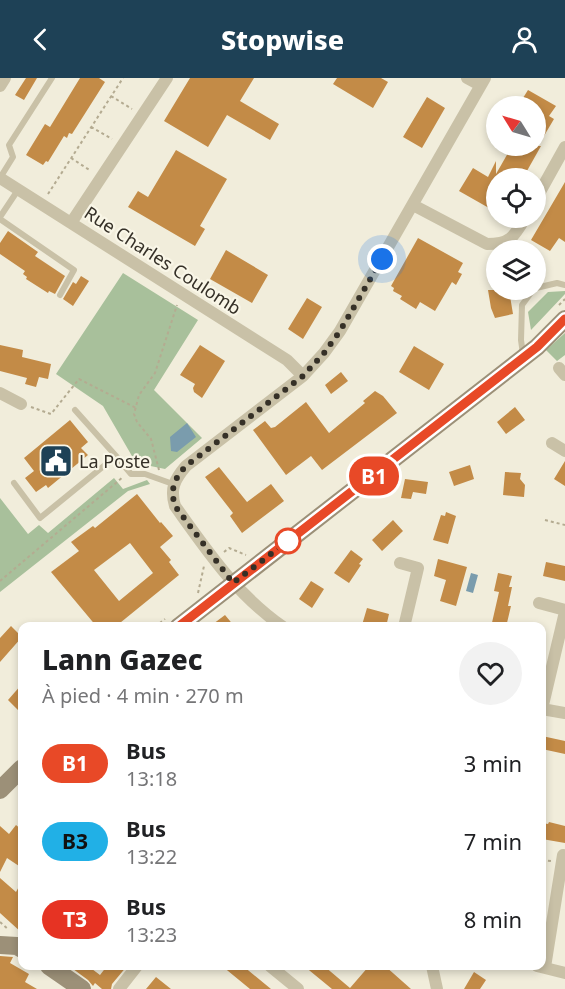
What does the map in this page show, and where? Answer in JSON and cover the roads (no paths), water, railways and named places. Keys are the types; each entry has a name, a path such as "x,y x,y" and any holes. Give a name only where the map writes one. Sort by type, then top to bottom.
{"main road":[{"path":"175,620 233,583 343,500 524,357 565,319"},
{"path":"0,790 18,772"},
{"path":"0,945 18,946"},
{"path":"55,970 82,989"}],"street":[{"path":"0,86 5,78"},
{"path":"71,223 166,78"},
{"path":"276,622 261,612 214,560 175,506 172,496 173,484 186,466 303,376 340,331 483,82 467,78"},
{"path":"546,181 565,147"},
{"name":"Rue Charles Coulomb","path":"0,178 287,360 303,376"},
{"path":"413,205 487,244 500,244 514,236 519,228"},
{"path":"0,393 21,404"},
{"path":"552,443 565,451"},
{"path":"400,563 418,568 405,622"},
{"path":"539,603 565,611 546,692"},
{"path":"546,710 565,713"},
{"path":"546,942 563,855"},
{"path":"546,968 565,973"},
{"path":"119,989 134,970"},
{"path":"275,970 298,989"},
{"path":"433,970 436,989"}],"lane":[{"path":"0,178 13,157 9,145 52,78"},
{"path":"18,189 0,218 74,270 60,295"},
{"path":"546,286 557,283 565,285"},
{"path":"524,357 521,340 522,305 526,300"},
{"path":"75,410 131,474 145,474 173,484"},
{"path":"14,483 40,518 116,456"}],"water":[{"path":"187,423 196,437 177,452 171,451 170,437"},
{"path":"471,573 478,575 473,593 466,591"}],"place":[{"name":"La Poste","path":"56,461"}]}
